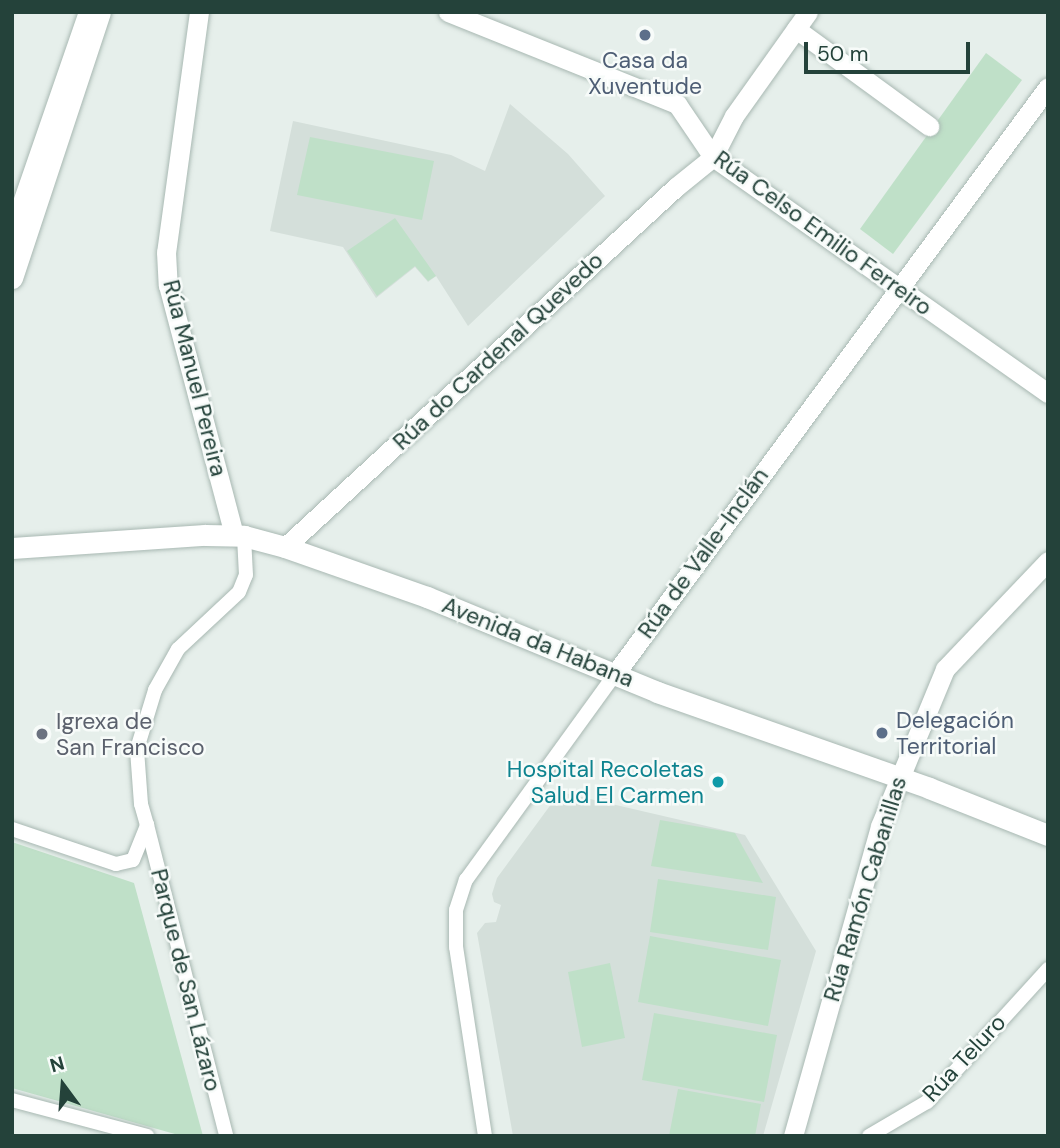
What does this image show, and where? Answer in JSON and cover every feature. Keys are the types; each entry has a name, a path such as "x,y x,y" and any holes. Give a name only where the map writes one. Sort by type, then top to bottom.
{"street":[{"path":"12,278 16,240 88,12"},
{"path":"16,240 100,12"},
{"name":"Rúa Manuel Pereira","path":"199,12 166,251 168,285 239,536"},
{"name":"Rúa Celso Emilio Ferreiro","path":"448,12 677,104 713,157 1048,393"},
{"path":"713,157 734,116 808,12"},
{"path":"796,29 929,126"},
{"name":"Rúa de Valle-Inclán","path":"485,1136 456,947 456,910 467,880 898,287 1048,87"},
{"name":"Rúa do Cardenal Quevedo","path":"285,547 676,187 713,157"},
{"name":"Avenida da Habana","path":"12,548 239,536 285,547 427,597 615,674 1048,835"},
{"name":"Parque de San Lázaro","path":"226,1136 141,804 137,749 155,690 178,649 239,592 246,575 239,536"},
{"name":"Rúa Ramón Cabanillas","path":"793,1136 880,826 945,668 1048,561"},
{"path":"12,830 116,864 133,860 147,825"},
{"name":"Rúa Teluro","path":"869,1136 927,1102 1048,969"},
{"path":"12,1100 147,1136"}],"shaded area":[{"path":"510,104 568,154 605,196 468,326 436,276 428,282 415,267 376,298 343,247 270,231 293,121 451,155 485,171"},
{"path":"560,792 745,835 816,951 763,1136 513,1136 477,933 485,923 496,922 501,905 494,902 492,894 497,878"}],"green space":[{"path":"986,53 1022,80 893,254 860,229"},
{"path":"310,137 434,161 422,220 297,195"},
{"path":"395,218 436,276 428,281 415,266 377,296 347,251"},
{"path":"660,820 735,833 763,883 651,866"},
{"path":"12,842 134,883 203,1136 182,1136 12,1088"},
{"path":"658,879 776,897 768,950 650,932"},
{"path":"650,936 781,960 768,1026 638,1002"},
{"path":"610,963 625,1038 582,1047 568,972"},
{"path":"654,1013 777,1035 764,1102 642,1080"},
{"path":"678,1089 761,1104 755,1136 669,1136"}],"place":[{"name":"Casa da Xuventude","path":"645,35"},
{"name":"Delegación Territorial","path":"882,733"},
{"name":"Igrexa de San Francisco","path":"42,734"},
{"name":"Hospital Recoletas Salud El Carmen","path":"718,782"}]}
